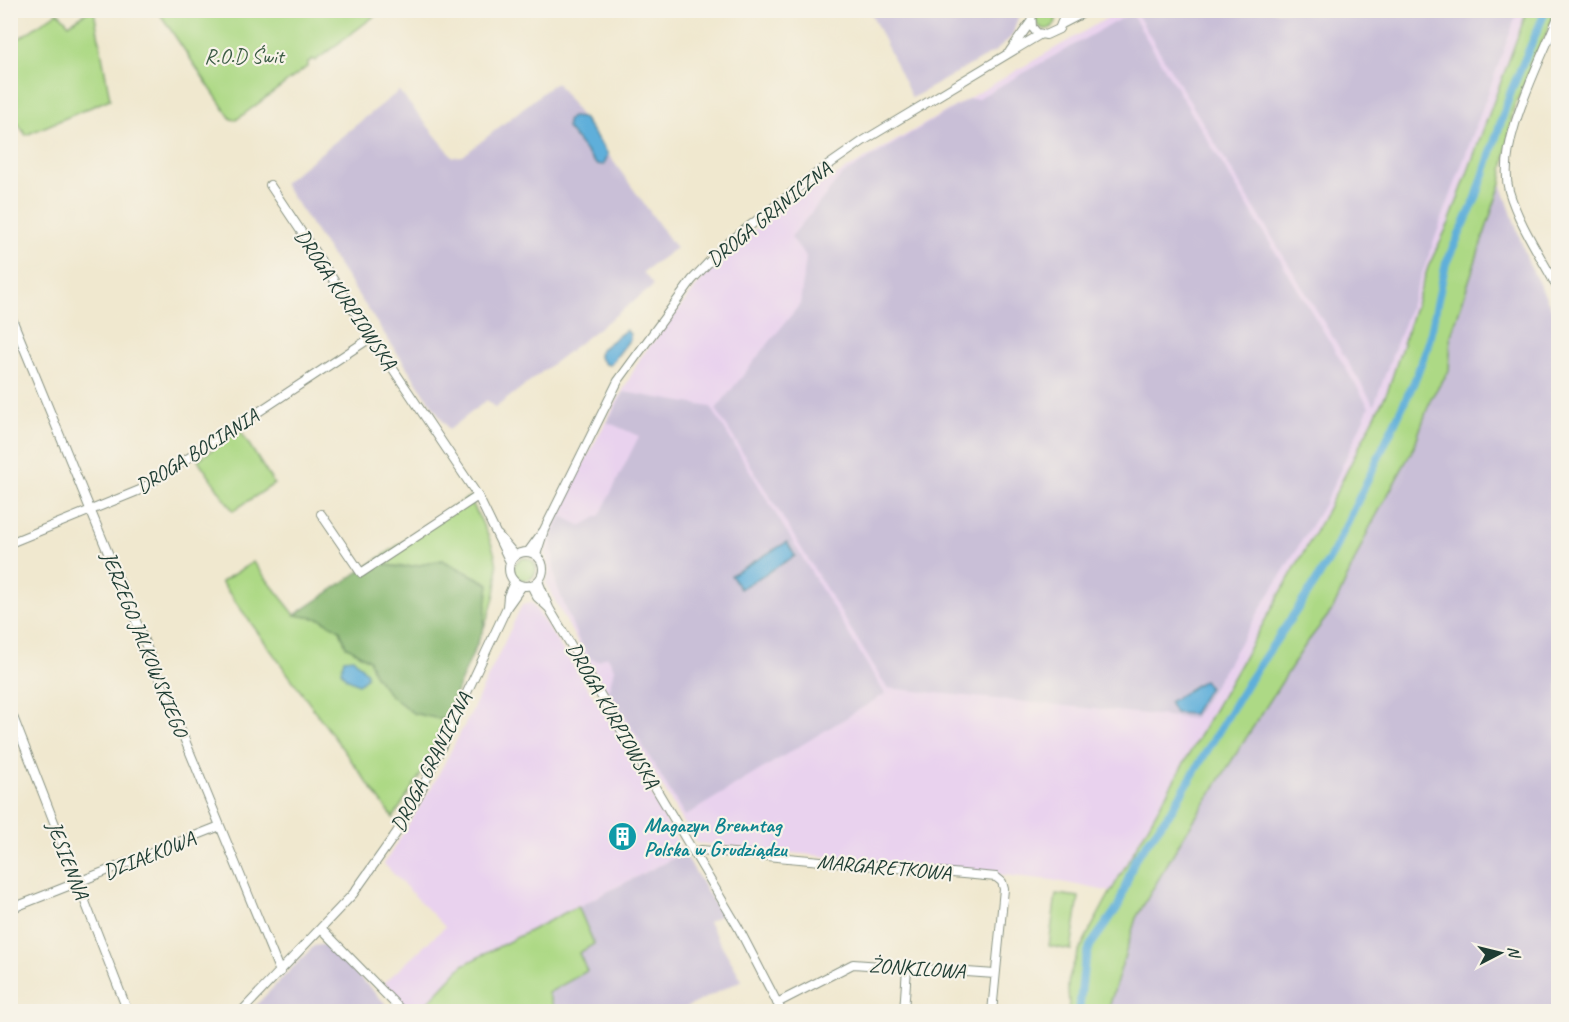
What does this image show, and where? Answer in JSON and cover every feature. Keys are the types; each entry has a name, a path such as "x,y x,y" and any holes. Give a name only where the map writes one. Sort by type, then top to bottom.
{"street":[{"path":"1031,10 1030,23 1041,34"},
{"path":"1061,10 1062,24 1089,10"},
{"path":"1558,18 1511,134 1507,169 1508,189 1515,209 1558,289"},
{"name":"DROGA GRANICZNA","path":"1006,56 1030,23"},
{"name":"DROGA GRANICZNA","path":"532,554 591,430 622,374 692,280 723,247 839,156 1041,34 1051,34 1062,24"},
{"name":"DROGA KURPIOWSKA","path":"270,185 478,496 512,558"},
{"name":"JERZEGO JALKOWSKIEGO","path":"10,315 280,972"},
{"name":"DROGA BOCIANIA","path":"10,543 155,482 372,337"},
{"path":"321,514 361,573 478,496"},
{"path":"532,554 542,565 526,583 508,572 512,558 532,554"},
{"name":"DROGA GRANICZNA","path":"241,1011 321,929 359,886 419,795 507,607 508,596 526,583"},
{"name":"DROGA KURPIOWSKA","path":"526,583 549,608 694,854 779,1009"},
{"name":"JESIENNA","path":"10,709 128,1011"},
{"name":"DZIAŁKOWA","path":"10,909 220,826"},
{"name":"MARGARETKOWA","path":"694,854 701,850 996,877 1002,882 1004,889 995,974"},
{"path":"321,929 403,1011"},
{"name":"ŻONKILOWA","path":"779,1009 853,964 995,974"},
{"path":"904,1011 907,968"},
{"path":"992,1011 995,974"}],"shaded area":[{"path":"870,11 1020,11 1012,36 997,50 912,98"},
{"path":"1119,11 1527,11 1449,223 1428,267 1388,390 1339,489 1111,892 1052,880 696,843 585,656 546,584 549,570 545,551 554,521 641,357 708,272 744,238 792,201"},
{"path":"1135,11 1518,11 1374,405"},
{"path":"1131,13 1369,407 1327,499 1194,719 887,688 716,409 800,304 806,257 791,237 842,175 968,99 977,99"},
{"path":"556,82 676,248 643,272 653,285 651,288 495,408 487,400 449,430 283,183 399,91 453,157 463,156"},
{"path":"1501,183 1528,262 1558,321 1558,1011 1108,1012 1136,918 1180,842 1306,644 1333,609 1369,529 1414,447 1431,398 1449,371 1451,336"},
{"path":"624,392 711,407 885,694 685,816 609,690 614,669 612,664 607,656 598,661 591,659 579,641 556,584 551,537 562,516 581,526 600,515 639,436 607,422"},
{"path":"532,603 614,728 684,853 463,965 420,1012 410,1011 384,983 445,927 384,864 431,788 470,715 522,605"},
{"path":"684,853 721,915 708,922 742,980 679,1011 420,1012 463,965"},
{"path":"327,945 393,1011 250,1011 314,946"}],"green space":[{"path":"1046,9 1053,12 1056,19 1053,26 1046,29 1039,26 1036,19 1039,12"},
{"path":"89,11 94,11 110,99 26,135 11,114 11,44 58,12 69,24"},
{"name":"R.O.D Świt","path":"158,11 381,11 315,61 313,59 308,62 308,66 236,120 231,119"},
{"path":"1527,11 1556,11 1513,110 1501,183 1451,336 1449,371 1431,398 1414,447 1369,529 1333,609 1306,644 1180,842 1136,918 1108,1011 1068,1011 1069,979 1089,932 1322,520 1388,390 1428,267 1449,223"},
{"path":"240,430 274,484 233,511 198,460"},
{"path":"469,497 487,533 496,562 495,591 483,630 488,583 442,560 400,567 375,561"},
{"path":"525,558 533,561 536,569 533,577 525,580 517,577 514,569 517,561"},
{"path":"442,560 489,584 483,630 444,720 413,713 389,694 374,674 369,660 346,646 340,630 321,619 295,615 375,561 400,567"},
{"path":"253,562 295,615 321,619 340,630 346,646 369,660 374,674 389,694 413,713 444,720 423,771 393,818 221,582"},
{"path":"1056,894 1079,897 1071,950 1049,946"},
{"path":"578,906 594,944 579,953 587,971 548,993 555,1011 420,1011 463,965"}],"water":[{"path":"572,117 583,118 608,154 604,165 596,164 567,128 567,121"},
{"path":"626,330 630,334 630,339 610,365 605,364 599,357 600,350"},
{"path":"787,542 795,556 740,589 731,575"},
{"path":"353,658 367,673 366,678 359,684 346,678 341,671 344,659"},
{"path":"1204,680 1209,687 1193,714 1175,713 1169,702"}],"waterway":[{"path":"1079,1012 1084,966 1090,946 1118,907 1135,859 1171,811 1248,682 1334,551 1414,382 1428,345 1446,263 1476,198 1511,91 1546,10"}],"place":[{"name":"Magazyn Brenntag Polska w Grudziądzu","path":"623,837"}]}
